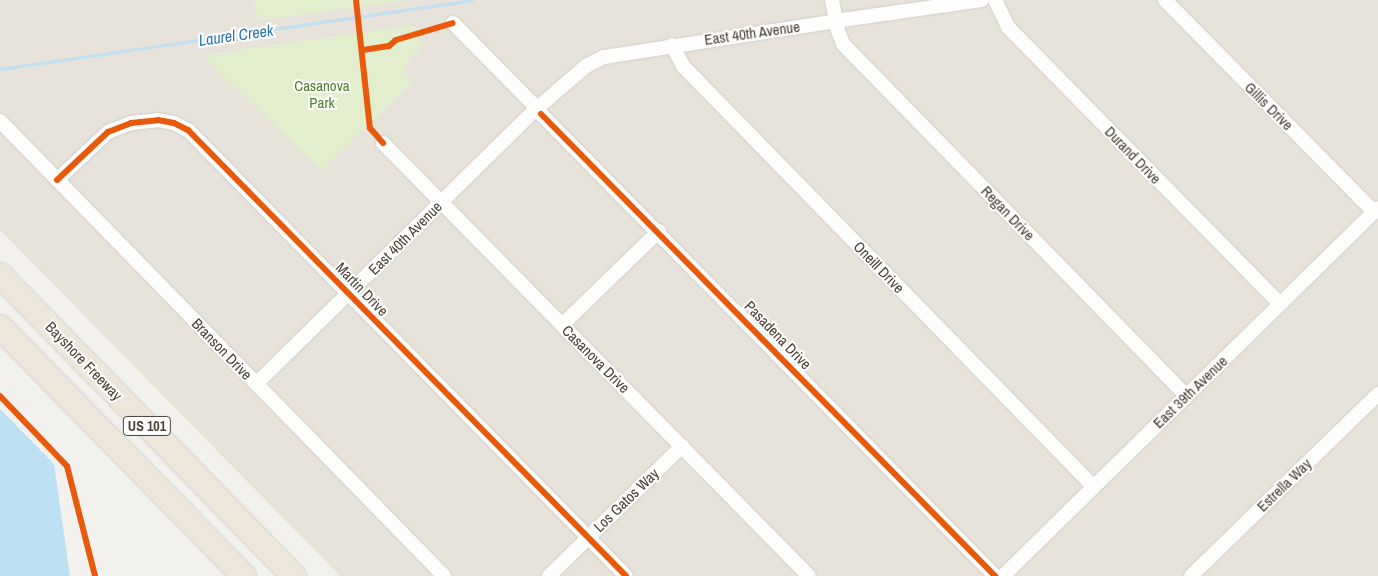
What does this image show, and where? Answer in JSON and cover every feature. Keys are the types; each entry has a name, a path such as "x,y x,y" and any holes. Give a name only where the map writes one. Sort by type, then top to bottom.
{"highway":[{"name":"Bayshore Freeway","path":"0,275 294,576"},
{"name":"US 101","path":"0,327 244,576"}],"street":[{"name":"Regan Drive","path":"832,0 843,44 1186,395"},
{"name":"East 40th Avenue","path":"256,384 537,109 586,66 604,57 672,45 982,0"},
{"name":"Durand Drive","path":"995,0 1001,18 1008,27 1280,304"},
{"name":"Gillis Drive","path":"1165,0 1376,210"},
{"name":"Pasadena Drive","path":"453,23 660,231 995,576"},
{"name":"Oneill Drive","path":"672,45 683,66 1092,485"},
{"name":"Martin Drive","path":"58,180 108,132 130,124 158,120 174,123 188,130 626,576"},
{"name":"Branson Drive","path":"0,122 444,576"},
{"name":"Casanova Drive","path":"383,143 809,576"},
{"name":"East 39th Avenue","path":"1003,576 1092,485 1376,210"},
{"path":"562,325 660,231"},
{"name":"Estrella Way","path":"1191,576 1378,394"},
{"name":"Los Gatos Way","path":"548,576 682,446"}],"shaded area":[{"path":"0,0 1378,0 1378,576 340,576 0,230"}],"green space":[{"path":"254,0 407,0 258,21"},
{"name":"Casanova Park","path":"413,25 415,36 424,44 402,69 414,82 321,170 202,55"}],"water":[{"path":"0,409 54,464 70,576 0,576"}],"waterway":[{"name":"Laurel Creek","path":"0,69 472,0"}],"cycle path":[{"path":"356,0 370,128 383,143"},
{"path":"363,50 389,46 396,40 453,23"},
{"path":"541,114 995,576"},
{"path":"57,180 108,132 131,123 158,120 174,123 188,130 626,576"},
{"path":"0,396 67,466 95,576"}]}
